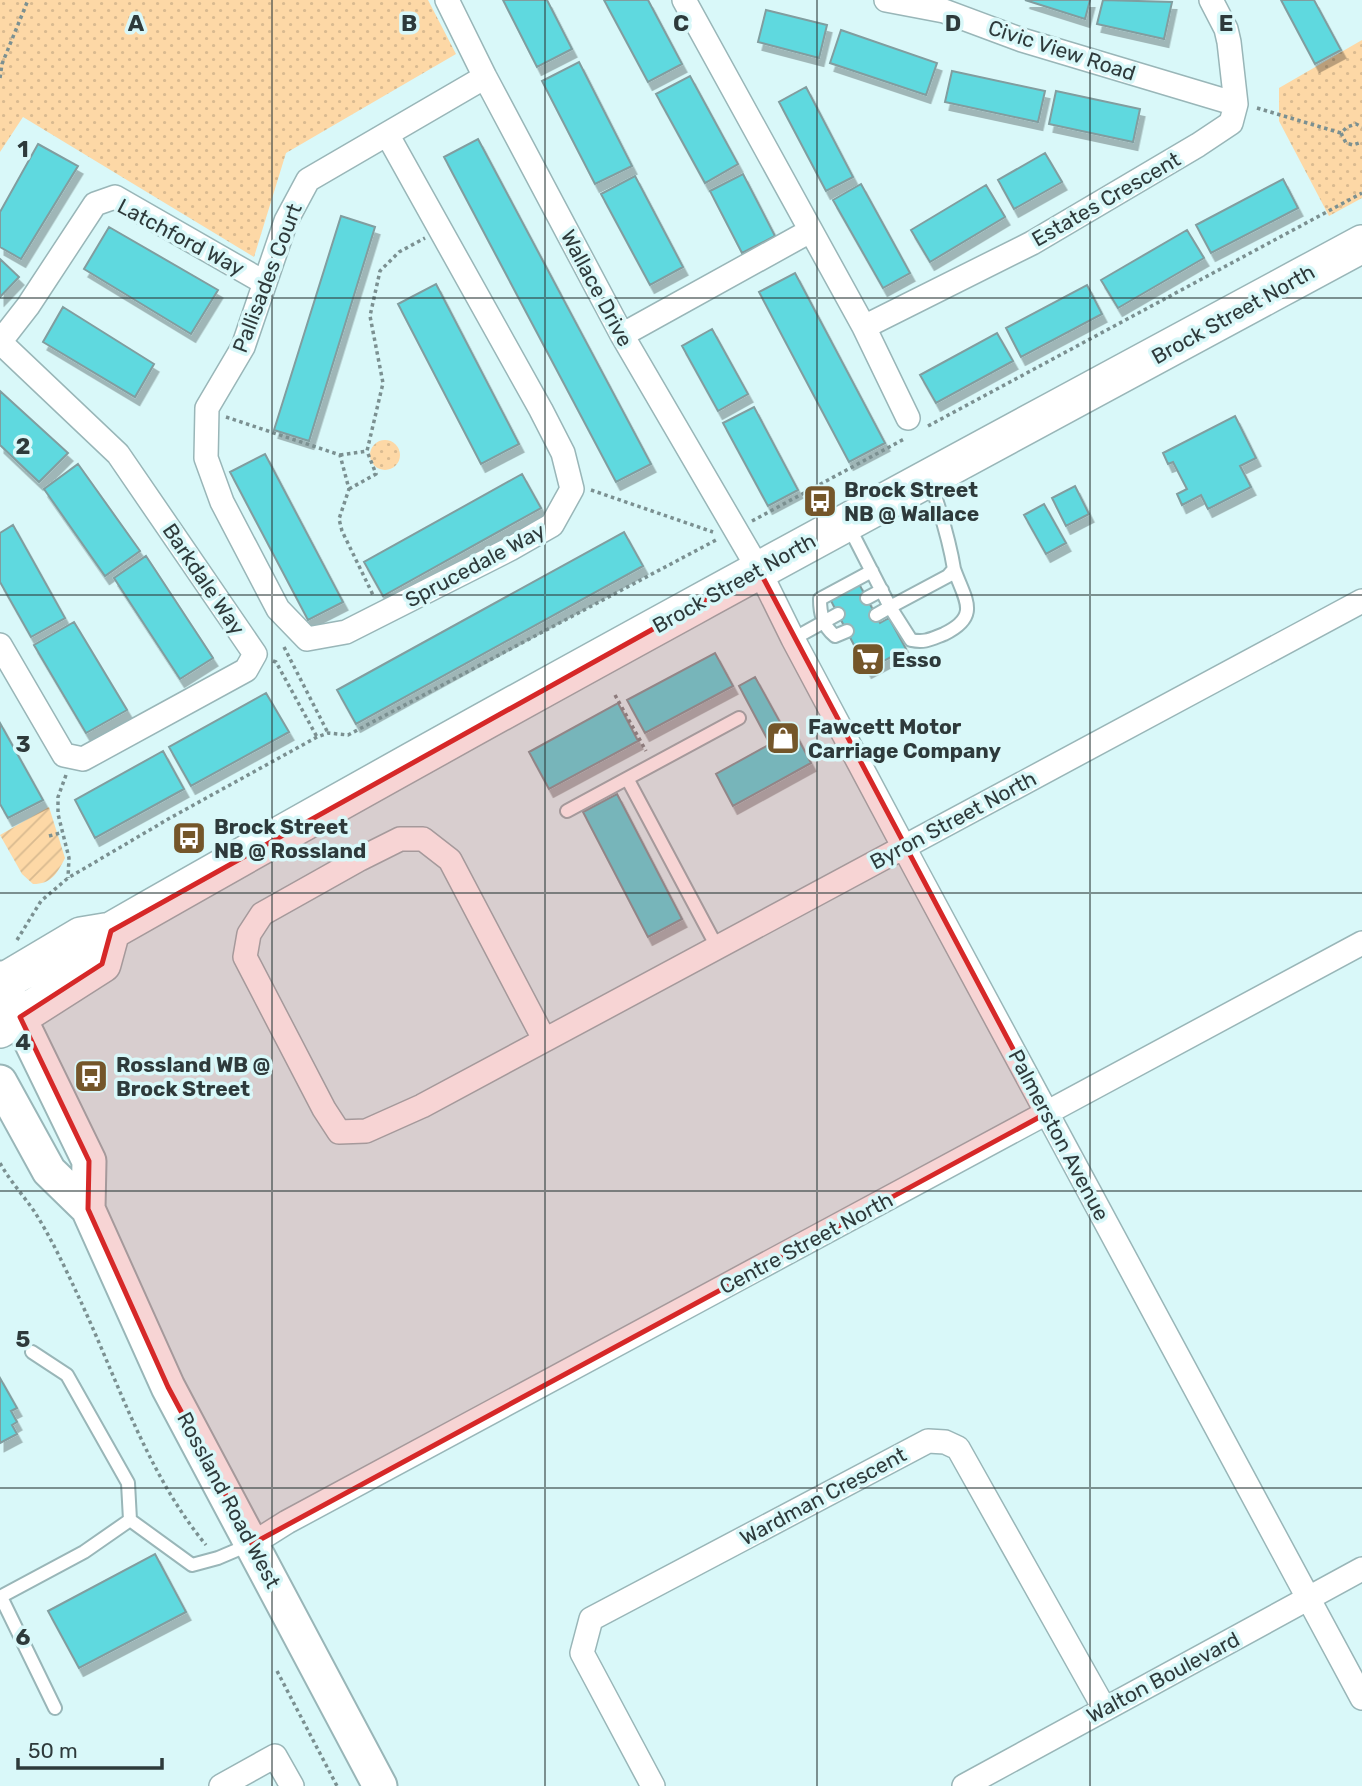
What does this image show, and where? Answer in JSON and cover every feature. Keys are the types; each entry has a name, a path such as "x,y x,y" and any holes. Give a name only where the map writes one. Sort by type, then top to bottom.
{"main road":[{"name":"Brock Street North","path":"3,973 81,936 111,931 346,797 846,522 1362,244"},
{"path":"10,1023 102,964 111,931"},
{"name":"Rossland Road West","path":"3,973 10,1023 89,1161 88,1209"},
{"name":"Rossland Road West","path":"0,1082 49,1171 88,1209 168,1387 380,1786"}],"street":[{"name":"Wallace Drive","path":"447,0 622,335 759,570"},
{"path":"684,0 864,327 908,418"},
{"name":"Civic View Road","path":"886,0 947,6 1022,40 1236,104"},
{"path":"1211,0 1226,29 1236,104"},
{"name":"Pallisades Court","path":"208,408 243,347 286,221 308,180 485,77"},
{"name":"Estates Crescent","path":"864,327 1032,243 1198,145 1231,122 1236,104"},
{"path":"387,134 547,421 563,453 572,489"},
{"name":"Latchford Way","path":"0,342 28,306 95,204 115,197 265,283"},
{"path":"622,335 810,231"},
{"name":"Barkdale Way","path":"0,342 118,454 255,654 246,670 83,759 73,757"},
{"name":"Sprucedale Way","path":"208,408 206,458 222,502 278,609 307,639 346,632 510,549 552,525 572,489"},
{"name":"Palmerston Avenue","path":"759,570 904,847 1362,1698"},
{"name":"Byron Street North","path":"544,1040 450,860 423,839 400,839 360,859 262,914 249,934 244,957 324,1109 339,1132 366,1131 422,1106 1362,601"},
{"path":"0,645 64,755 73,757"},
{"name":"Centre Street North","path":"251,1544 1362,943"},
{"name":"Wardman Crescent","path":"653,1786 582,1653 591,1619 928,1441 945,1442 958,1448 1104,1708"},
{"name":"Walton Boulevard","path":"964,1786 1362,1569"},
{"path":"227,1785 275,1756 292,1786"}],"lane":[{"path":"846,522 890,607 911,640 925,643 957,627 966,619 968,609 954,569 944,519 929,478"},
{"path":"876,615 948,576 954,569"},
{"path":"847,631 835,636 822,622 820,599 872,571"},
{"path":"867,598 881,590"},
{"path":"793,639 838,614"},
{"path":"567,811 739,718"},
{"path":"628,780 717,947"},
{"path":"32,1352 67,1375 128,1483 130,1520"},
{"path":"130,1520 192,1565 218,1558 251,1544"},
{"path":"55,1708 0,1597 84,1552 130,1520"}],"path":[{"path":"0,78 2,64 28,0"},
{"path":"1236,104 1274,111 1341,133 1346,143 1353,145 1362,142"},
{"path":"1341,133 1356,124 1362,127"},
{"path":"735,530 1362,193"},
{"path":"349,489 376,474 367,451 383,383 370,316 380,271 399,252 441,230"},
{"path":"208,408 237,422 340,455 367,451"},
{"path":"340,455 349,489 339,519 341,531 382,614"},
{"path":"3,973 18,939 41,901 68,878 317,737 328,733 348,736 720,538 713,532 596,491 572,489"},
{"path":"284,647 328,733"},
{"path":"255,654 275,662 317,737"},
{"path":"615,695 653,764"},
{"path":"68,878 69,858 61,833 58,797 73,757"},
{"path":"49,836 61,833"},
{"path":"0,1163 7,1177 35,1212 80,1301 146,1448 184,1518 218,1558"},
{"path":"277,1671 337,1786"}],"highlighted area":[{"path":"759,570 1047,1113 252,1544 168,1387 88,1209 89,1161 20,1017 102,964 111,931"}],"shaded area":[{"path":"0,0 428,0 456,54 286,153 254,257 23,117 0,152"},
{"path":"1362,40 1362,198 1329,216 1279,121 1279,88"},
{"path":"385,440 395,445 400,455 395,465 385,470 375,465 370,455 375,445"},
{"path":"49,807 65,858 53,877 33,884 22,874 0,835"}],"building":[{"path":"503,0 547,0 572,49 537,67"},
{"path":"604,0 648,0 682,64 648,82"},
{"path":"1025,0 1090,0 1085,19"},
{"path":"1103,0 1172,2 1164,39 1097,24"},
{"path":"1281,0 1314,0 1341,50 1315,64"},
{"path":"766,10 827,25 819,58 758,42"},
{"path":"841,30 937,63 926,95 830,63"},
{"path":"579,62 632,166 595,184 542,81"},
{"path":"952,71 1045,91 1038,122 945,102"},
{"path":"690,76 738,164 705,183 656,94"},
{"path":"806,87 853,177 826,191 779,102"},
{"path":"1056,91 1140,109 1133,142 1049,124"},
{"path":"478,139 651,464 616,482 444,157"},
{"path":"38,144 78,166 21,259 0,247 0,212"},
{"path":"1045,153 1062,182 1014,209 998,180"},
{"path":"743,174 775,236 742,253 710,191"},
{"path":"635,176 683,267 650,285 601,194"},
{"path":"1283,179 1298,208 1211,253 1196,225"},
{"path":"861,184 910,273 883,288 833,200"},
{"path":"986,185 1005,217 930,262 911,230"},
{"path":"341,216 375,227 309,441 274,430"},
{"path":"109,227 218,290 191,334 84,269"},
{"path":"1187,230 1204,258 1118,308 1101,280"},
{"path":"0,259 19,277 0,297"},
{"path":"795,273 885,443 849,462 759,292"},
{"path":"436,284 519,444 481,464 398,304"},
{"path":"1087,285 1102,314 1021,357 1006,328"},
{"path":"63,307 154,364 135,397 43,342"},
{"path":"712,329 748,394 718,411 682,346"},
{"path":"997,333 1013,361 936,403 920,375"},
{"path":"0,391 68,453 39,482 0,445"},
{"path":"754,407 798,490 768,506 723,423"},
{"path":"1235,416 1256,458 1240,466 1251,487 1208,509 1201,495 1182,505 1177,494 1187,489 1173,462 1168,464 1163,453"},
{"path":"265,454 343,602 308,620 230,472"},
{"path":"78,464 140,551 105,576 44,489"},
{"path":"522,474 541,508 383,596 364,562"},
{"path":"1075,486 1089,514 1066,526 1052,498"},
{"path":"1044,504 1066,543 1046,554 1024,515"},
{"path":"13,525 65,618 31,637 0,582 0,533"},
{"path":"624,532 643,566 356,724 337,690"},
{"path":"146,556 213,658 180,679 114,578"},
{"path":"858,582 880,623 889,618 906,649 867,670 829,597"},
{"path":"74,622 127,710 86,733 34,645"},
{"path":"715,653 733,686 645,733 627,700"},
{"name":"Fawcett Motor Carriage Company","path":"755,677 786,733 793,729 811,763 733,806 716,774 770,744 739,686"},
{"path":"266,693 289,732 191,786 169,747"},
{"path":"618,703 638,741 549,789 529,752"},
{"path":"0,723 43,800 8,818 0,804"},
{"path":"163,751 184,789 95,838 75,800"},
{"path":"617,794 682,919 648,937 583,812"},
{"path":"0,1378 17,1408 11,1411 17,1422 12,1425 17,1434 0,1443"},
{"path":"155,1554 186,1612 79,1668 48,1611"}],"place":[{"name":"Brock Street NB @ Wallace","path":"820,501"},
{"name":"Esso","path":"868,659"},
{"name":"Fawcett Motor Carriage Company","path":"783,738"},
{"name":"Brock Street NB @ Rossland","path":"189,838"},
{"name":"Rossland WB @ Brock Street","path":"91,1076"}]}
